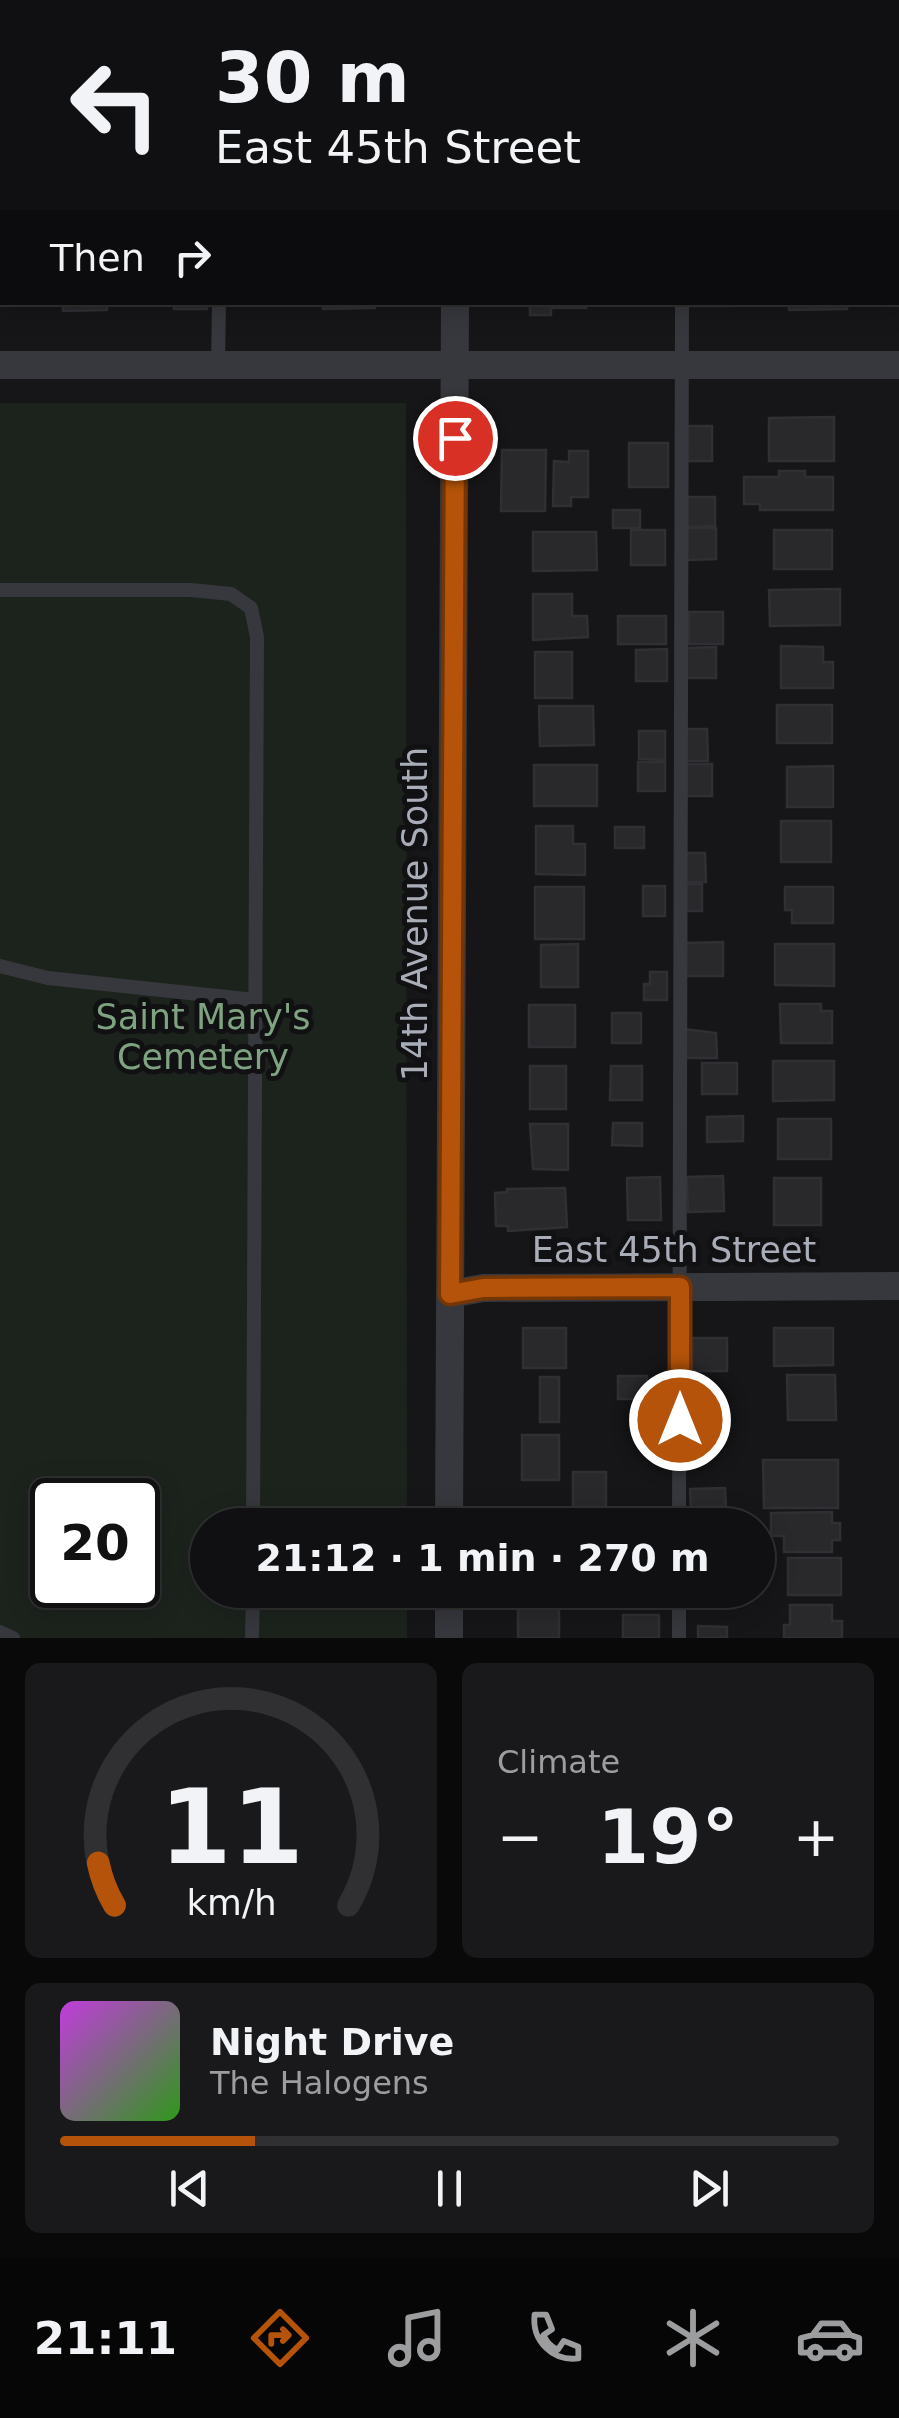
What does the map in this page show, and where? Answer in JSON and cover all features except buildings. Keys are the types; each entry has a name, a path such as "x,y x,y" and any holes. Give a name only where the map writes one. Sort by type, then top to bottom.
{"street":[{"name":"14th Avenue South","path":"449,1508 455,305"},
{"path":"0,365 899,365"},
{"name":"East 45th Street","path":"450,1294 483,1288 899,1286"},
{"path":"449,1608 449,1638"}],"lane":[{"path":"218,365 219,305"},
{"path":"680,1508 682,305"},
{"path":"0,590 191,590 232,594 251,608 257,637 253,1508"},
{"path":"0,966 48,978 255,1000"},
{"path":"252,1608 252,1638"},
{"path":"679,1608 679,1638"},
{"path":"0,1632 14,1638"}],"green space":[{"name":"Saint Mary's Cemetery","path":"0,403 406,403 407,1508 190,1508 190,1608 407,1608 407,1638 0,1638"}],"route":[{"path":"455,438 450,1294 483,1288 680,1287 680,1420"}]}
